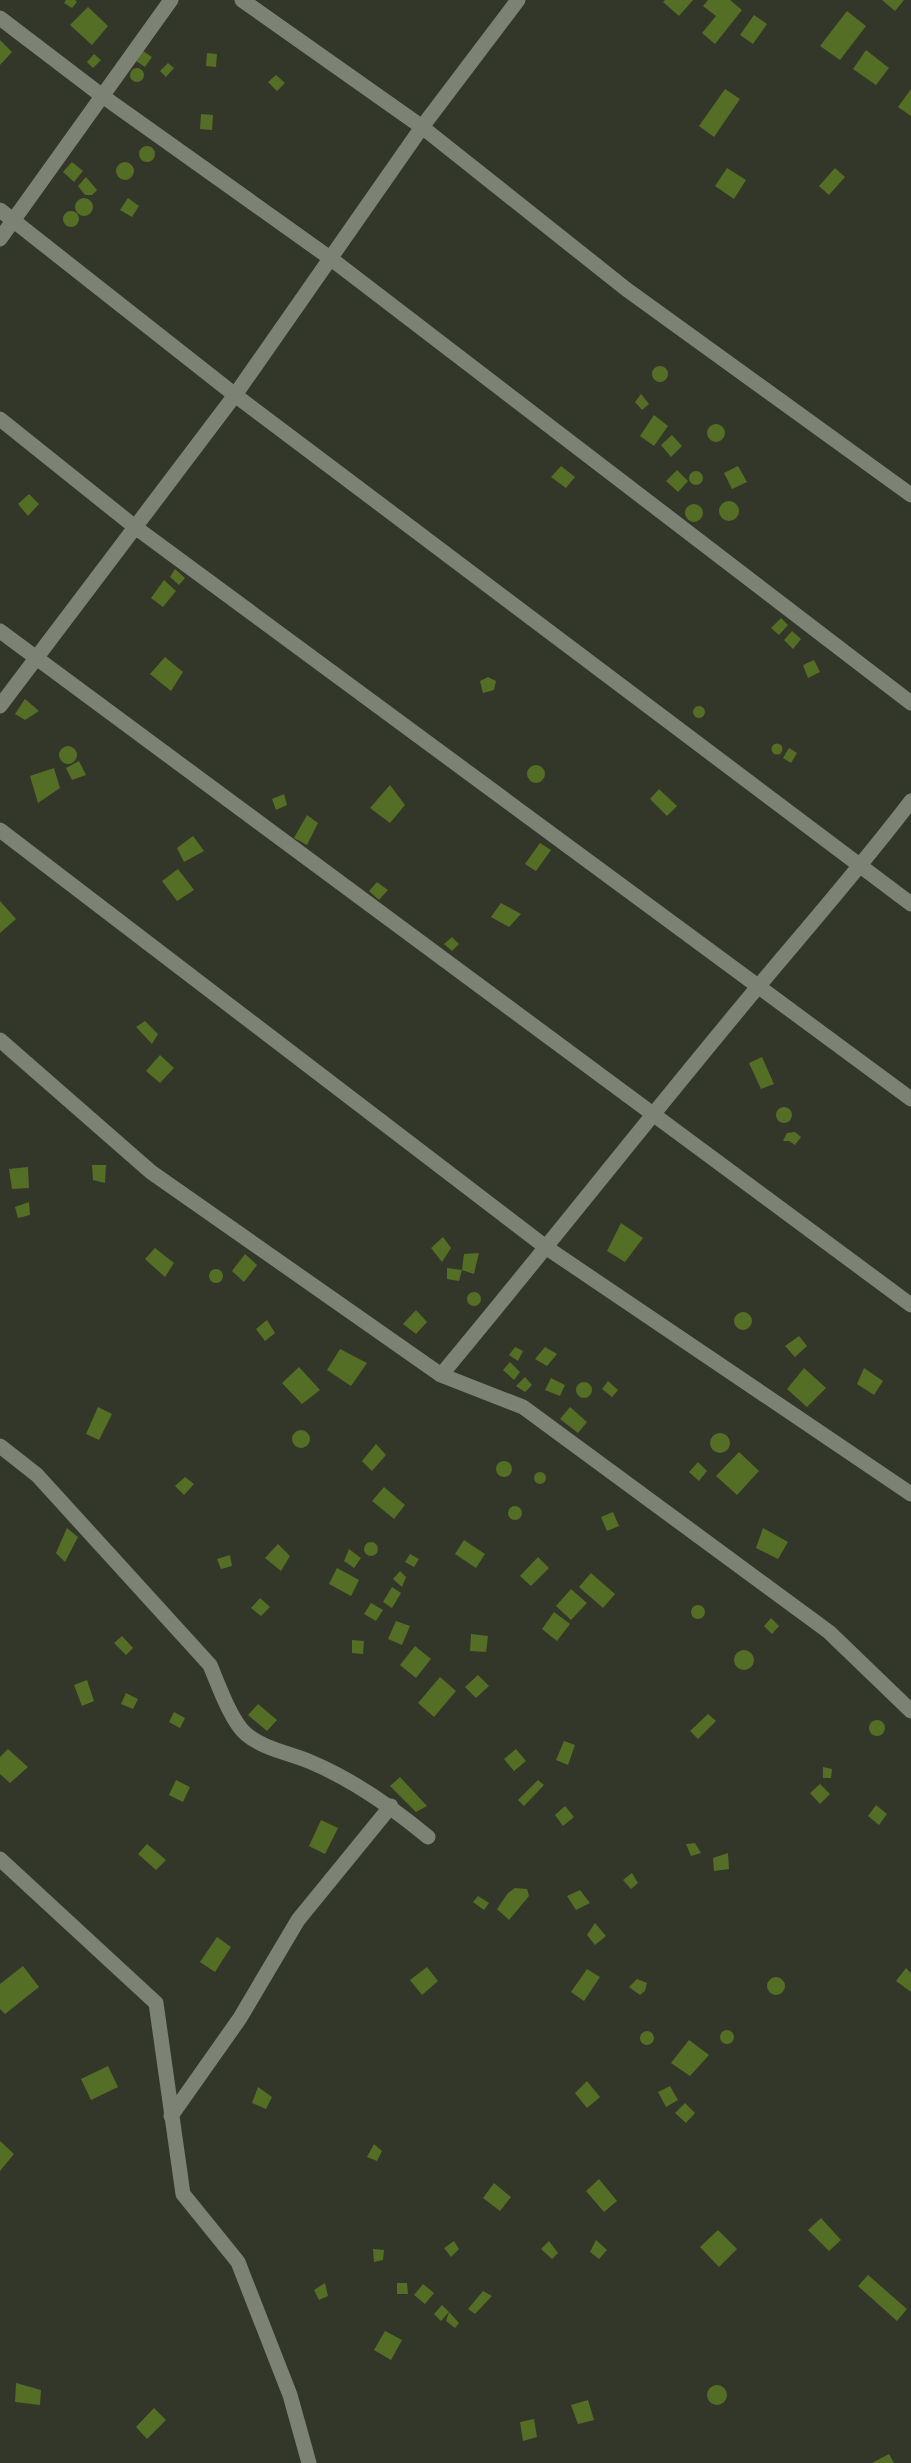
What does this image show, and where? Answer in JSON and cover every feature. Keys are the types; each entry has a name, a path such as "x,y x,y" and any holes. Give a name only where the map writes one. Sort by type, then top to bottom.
{"street":[{"path":"0,239 171,0"},
{"path":"242,0 422,127 626,289 911,495"},
{"path":"0,706 235,395 422,127 518,0"},
{"path":"0,18 101,95 330,258 911,703"},
{"path":"0,210 235,395 911,904"},
{"path":"0,419 135,527 911,1100"},
{"path":"0,631 911,1305"},
{"path":"441,1375 547,1248 653,1114 862,866 911,801"},
{"path":"0,830 547,1248 911,1494"},
{"path":"0,1040 151,1172 441,1375 523,1407 829,1632 911,1711"},
{"path":"0,1446 37,1475 210,1665 223,1697 245,1733 277,1752 313,1763 391,1806 428,1837"},
{"path":"171,2116 240,2018 298,1920 391,1806"},
{"path":"0,1859 156,2003 183,2194 238,2262 290,2395 309,2463"}],"building":[{"path":"66,0 77,2 72,8 64,3"},
{"path":"665,0 693,0 679,16 663,2"},
{"path":"708,0 730,0 742,10 715,44 702,33 716,16 703,6"},
{"path":"882,0 904,0 895,11"},
{"path":"88,7 108,26 92,45 70,25"},
{"path":"847,11 866,26 840,60 820,46"},
{"path":"754,15 767,24 753,44 740,35"},
{"path":"0,40 12,52 0,65"},
{"path":"866,50 889,68 876,85 853,69"},
{"path":"143,51 152,57 145,67 136,61"},
{"path":"207,53 217,54 216,67 206,66"},
{"path":"94,54 101,60 93,68 87,62"},
{"path":"168,63 174,68 166,77 160,71"},
{"path":"134,68 140,68 144,75 140,82 134,82 130,78 130,72"},
{"path":"276,75 285,83 277,91 268,82"},
{"path":"725,89 740,99 714,137 699,126"},
{"path":"911,89 911,116 898,107"},
{"path":"201,114 213,115 212,130 200,129"},
{"path":"144,146 150,146 155,154 153,160 144,162 139,157 139,151"},
{"path":"72,162 83,171 74,182 63,172"},
{"path":"125,162 131,165 134,171 131,177 125,180 119,177 116,171 119,165"},
{"path":"727,168 746,180 734,199 715,186"},
{"path":"835,168 845,177 829,195 819,186"},
{"path":"86,177 97,190 92,195 85,195 78,186"},
{"path":"84,198 90,201 93,207 90,213 84,216 78,213 75,207 78,201"},
{"path":"128,198 139,206 132,217 120,210"},
{"path":"68,211 74,211 79,219 77,225 68,227 63,222 63,216"},
{"path":"660,366 666,368 668,374 666,380 660,382 654,380 652,374 654,368"},
{"path":"641,394 649,404 642,410 635,402"},
{"path":"654,415 668,426 654,446 640,436"},
{"path":"716,424 722,427 725,433 722,439 716,442 710,439 707,433 710,427"},
{"path":"672,435 682,446 671,457 661,445"},
{"path":"561,466 575,477 566,488 551,477"},
{"path":"738,466 747,482 732,489 724,473"},
{"path":"677,470 688,481 678,492 666,481"},
{"path":"693,471 699,471 703,478 699,485 693,485 689,481 689,475"},
{"path":"29,494 39,504 28,516 18,504"},
{"path":"729,501 736,504 739,511 736,518 729,521 722,518 719,511 722,504"},
{"path":"694,504 700,507 703,513 700,519 694,522 688,519 685,513 688,507"},
{"path":"175,569 185,578 179,585 170,577"},
{"path":"164,580 176,591 163,607 151,598"},
{"path":"781,618 788,625 779,635 771,628"},
{"path":"792,631 801,639 793,649 784,640"},
{"path":"165,657 183,672 171,691 150,674"},
{"path":"814,660 820,672 808,678 803,665"},
{"path":"488,677 496,681 494,690 483,693 480,681"},
{"path":"25,699 39,711 25,720 15,714"},
{"path":"701,706 704,707 704,717 697,718 694,717 693,710 694,707"},
{"path":"777,743 783,749 777,755 771,749"},
{"path":"68,746 74,749 77,755 74,761 68,764 62,761 59,755 62,749"},
{"path":"789,748 797,753 791,763 783,758"},
{"path":"79,761 86,775 72,780 66,768"},
{"path":"536,765 542,768 545,774 542,780 536,783 530,780 527,774 530,768"},
{"path":"54,768 60,788 38,803 30,776"},
{"path":"390,785 405,805 390,823 370,808"},
{"path":"659,789 677,806 667,816 650,799"},
{"path":"284,794 287,805 276,810 272,799"},
{"path":"307,815 318,823 307,845 294,838"},
{"path":"193,836 204,851 184,862 177,848"},
{"path":"540,843 551,850 536,871 525,864"},
{"path":"178,869 194,890 177,901 162,881"},
{"path":"377,882 388,890 379,900 369,891"},
{"path":"0,901 16,919 0,933"},
{"path":"501,903 521,914 509,927 491,917"},
{"path":"452,937 459,944 452,951 444,944"},
{"path":"145,1021 158,1034 152,1044 136,1027"},
{"path":"160,1055 174,1068 160,1083 146,1071"},
{"path":"762,1057 774,1084 761,1089 749,1063"},
{"path":"784,1107 792,1115 784,1123 776,1115"},
{"path":"795,1132 801,1137 795,1145 789,1141 783,1141 787,1133"},
{"path":"92,1165 106,1165 105,1183 93,1180"},
{"path":"28,1167 29,1188 12,1189 9,1169"},
{"path":"29,1202 30,1215 18,1218 15,1207"},
{"path":"621,1223 643,1238 625,1262 607,1251"},
{"path":"443,1237 451,1248 442,1262 431,1248"},
{"path":"155,1248 174,1263 165,1277 145,1259"},
{"path":"479,1253 474,1274 462,1270 464,1254"},
{"path":"245,1254 257,1265 244,1282 232,1271"},
{"path":"447,1268 462,1270 459,1281 447,1279"},
{"path":"213,1269 219,1269 223,1276 219,1283 213,1283 209,1279 209,1273"},
{"path":"471,1292 477,1292 481,1299 477,1306 471,1306 467,1302 467,1296"},
{"path":"416,1310 427,1322 416,1334 403,1324"},
{"path":"743,1312 749,1315 752,1321 749,1327 743,1330 737,1327 734,1321 737,1315"},
{"path":"267,1320 275,1333 265,1341 256,1329"},
{"path":"799,1336 807,1346 795,1357 785,1346"},
{"path":"515,1347 523,1351 518,1361 509,1355"},
{"path":"545,1347 557,1354 547,1366 535,1359"},
{"path":"340,1349 367,1363 351,1386 327,1370"},
{"path":"510,1362 520,1372 514,1380 503,1370"},
{"path":"299,1367 320,1390 302,1404 282,1383"},
{"path":"804,1368 826,1388 807,1407 787,1389"},
{"path":"864,1368 883,1381 874,1395 857,1384"},
{"path":"525,1377 532,1385 525,1392 516,1386"},
{"path":"551,1378 565,1385 560,1396 545,1390"},
{"path":"608,1381 618,1390 612,1397 602,1389"},
{"path":"584,1382 590,1384 592,1390 590,1396 584,1398 578,1396 576,1390 578,1384"},
{"path":"98,1407 112,1414 99,1440 86,1434"},
{"path":"570,1407 587,1422 578,1433 560,1419"},
{"path":"301,1430 307,1433 310,1439 307,1445 301,1448 295,1445 292,1439 295,1433"},
{"path":"716,1433 724,1433 730,1439 730,1447 724,1453 716,1453 710,1447 710,1439"},
{"path":"376,1444 386,1455 372,1471 362,1461"},
{"path":"739,1452 759,1471 737,1495 716,1476"},
{"path":"501,1461 507,1461 512,1469 510,1475 501,1477 496,1472 496,1466"},
{"path":"698,1462 707,1471 699,1481 689,1472"},
{"path":"542,1472 546,1478 542,1484 538,1484 534,1476"},
{"path":"185,1477 194,1484 184,1495 175,1486"},
{"path":"384,1487 405,1505 394,1519 372,1501"},
{"path":"512,1506 518,1506 522,1513 518,1520 512,1520 508,1516 508,1510"},
{"path":"613,1512 619,1526 607,1531 601,1517"},
{"path":"67,1528 78,1537 65,1562 56,1553"},
{"path":"763,1528 788,1542 778,1559 756,1548"},
{"path":"464,1540 485,1554 476,1568 455,1554"},
{"path":"371,1542 376,1544 378,1549 376,1554 371,1556 366,1554 364,1549 366,1544"},
{"path":"278,1544 290,1556 281,1571 265,1558"},
{"path":"349,1549 361,1558 354,1568 344,1561"},
{"path":"410,1554 419,1559 414,1567 405,1562"},
{"path":"230,1555 232,1566 221,1569 217,1559"},
{"path":"538,1557 549,1568 531,1586 520,1576"},
{"path":"337,1568 359,1580 351,1596 329,1584"},
{"path":"400,1571 406,1577 402,1587 393,1579"},
{"path":"591,1573 615,1594 603,1608 579,1587"},
{"path":"392,1587 401,1593 392,1608 383,1602"},
{"path":"571,1589 587,1603 571,1620 556,1606"},
{"path":"260,1598 270,1607 261,1616 251,1608"},
{"path":"371,1603 383,1610 376,1621 364,1614"},
{"path":"698,1605 703,1607 705,1612 703,1617 698,1619 693,1617 691,1612 693,1607"},
{"path":"554,1612 570,1624 557,1641 542,1629"},
{"path":"771,1618 779,1626 772,1634 764,1626"},
{"path":"396,1621 410,1626 402,1645 388,1639"},
{"path":"471,1634 488,1636 486,1652 470,1651"},
{"path":"122,1636 133,1648 126,1655 114,1643"},
{"path":"352,1640 364,1641 363,1654 352,1653"},
{"path":"415,1646 431,1659 416,1678 400,1665"},
{"path":"744,1650 751,1653 754,1660 751,1667 744,1670 737,1667 734,1660 737,1653"},
{"path":"478,1675 489,1686 476,1698 465,1687"},
{"path":"440,1677 456,1691 434,1717 418,1703"},
{"path":"87,1680 94,1701 82,1706 74,1685"},
{"path":"126,1693 138,1699 133,1709 121,1704"},
{"path":"258,1704 277,1720 267,1731 248,1715"},
{"path":"174,1712 185,1718 180,1728 169,1722"},
{"path":"708,1714 716,1721 698,1739 690,1731"},
{"path":"874,1720 880,1720 885,1728 883,1734 874,1736 869,1731 869,1725"},
{"path":"564,1741 575,1745 568,1765 556,1760"},
{"path":"8,1749 28,1767 10,1783 0,1774 0,1757"},
{"path":"516,1749 526,1761 514,1771 504,1759"},
{"path":"823,1767 832,1769 831,1778 823,1778"},
{"path":"400,1777 427,1806 416,1812 390,1786"},
{"path":"176,1780 190,1787 183,1802 169,1795"},
{"path":"538,1780 544,1785 524,1806 518,1800"},
{"path":"820,1784 830,1794 820,1804 810,1793"},
{"path":"876,1805 887,1814 879,1825 868,1816"},
{"path":"565,1806 574,1817 563,1826 555,1815"},
{"path":"321,1820 338,1828 325,1854 309,1846"},
{"path":"695,1843 701,1853 691,1856 686,1844"},
{"path":"147,1844 166,1860 156,1870 138,1854"},
{"path":"728,1853 729,1869 714,1871 713,1858"},
{"path":"632,1873 638,1883 631,1889 623,1880"},
{"path":"515,1888 527,1889 529,1896 509,1920 497,1909 508,1893"},
{"path":"580,1890 590,1903 576,1910 567,1896"},
{"path":"478,1896 489,1903 484,1910 473,1902"},
{"path":"595,1923 606,1936 595,1945 587,1935"},
{"path":"217,1937 231,1947 215,1972 200,1962"},
{"path":"23,1966 39,1987 5,2014 0,2009 0,1984"},
{"path":"427,1967 438,1981 422,1995 410,1980"},
{"path":"906,1968 911,1973 911,1992 896,1981"},
{"path":"587,1969 600,1977 584,2001 571,1992"},
{"path":"772,1977 780,1977 785,1982 783,1993 772,1995 767,1990 767,1982"},
{"path":"637,1979 647,1983 645,1991 640,1995 629,1987"},
{"path":"724,2030 730,2030 734,2037 730,2044 724,2044 720,2040 720,2034"},
{"path":"647,2031 652,2033 654,2038 652,2043 647,2045 642,2043 640,2038 642,2033"},
{"path":"689,2040 709,2055 690,2076 671,2063"},
{"path":"108,2066 118,2087 91,2100 81,2079"},
{"path":"587,2081 600,2097 587,2108 575,2093"},
{"path":"670,2086 678,2100 666,2107 658,2092"},
{"path":"258,2087 272,2097 266,2109 252,2103"},
{"path":"685,2103 695,2113 686,2123 675,2113"},
{"path":"0,2141 14,2154 0,2171"},
{"path":"374,2144 382,2151 377,2161 367,2157"},
{"path":"599,2179 617,2201 604,2212 586,2191"},
{"path":"494,2183 511,2197 500,2211 483,2198"},
{"path":"821,2218 841,2240 829,2251 808,2230"},
{"path":"718,2230 737,2249 719,2267 700,2247"},
{"path":"596,2240 607,2250 599,2259 590,2252"},
{"path":"454,2241 459,2249 451,2257 444,2248"},
{"path":"549,2241 558,2253 552,2259 541,2249"},
{"path":"373,2249 384,2250 383,2260 374,2262"},
{"path":"868,2275 907,2309 897,2321 858,2286"},
{"path":"325,2283 328,2296 319,2300 314,2290"},
{"path":"397,2283 407,2283 408,2294 397,2294"},
{"path":"423,2284 434,2293 425,2304 414,2295"},
{"path":"483,2291 492,2296 475,2314 468,2309"},
{"path":"442,2305 449,2312 441,2321 434,2314"},
{"path":"449,2312 459,2323 455,2328 446,2321"},
{"path":"385,2331 402,2340 391,2360 374,2350"},
{"path":"16,2383 41,2390 40,2405 15,2402"},
{"path":"717,2385 724,2388 727,2395 724,2402 717,2405 710,2402 707,2395 710,2388"},
{"path":"588,2400 594,2420 578,2424 571,2405"},
{"path":"154,2408 166,2420 147,2439 136,2427"},
{"path":"534,2419 537,2437 523,2441 520,2422"},
{"path":"889,2454 894,2463 872,2463"}]}
